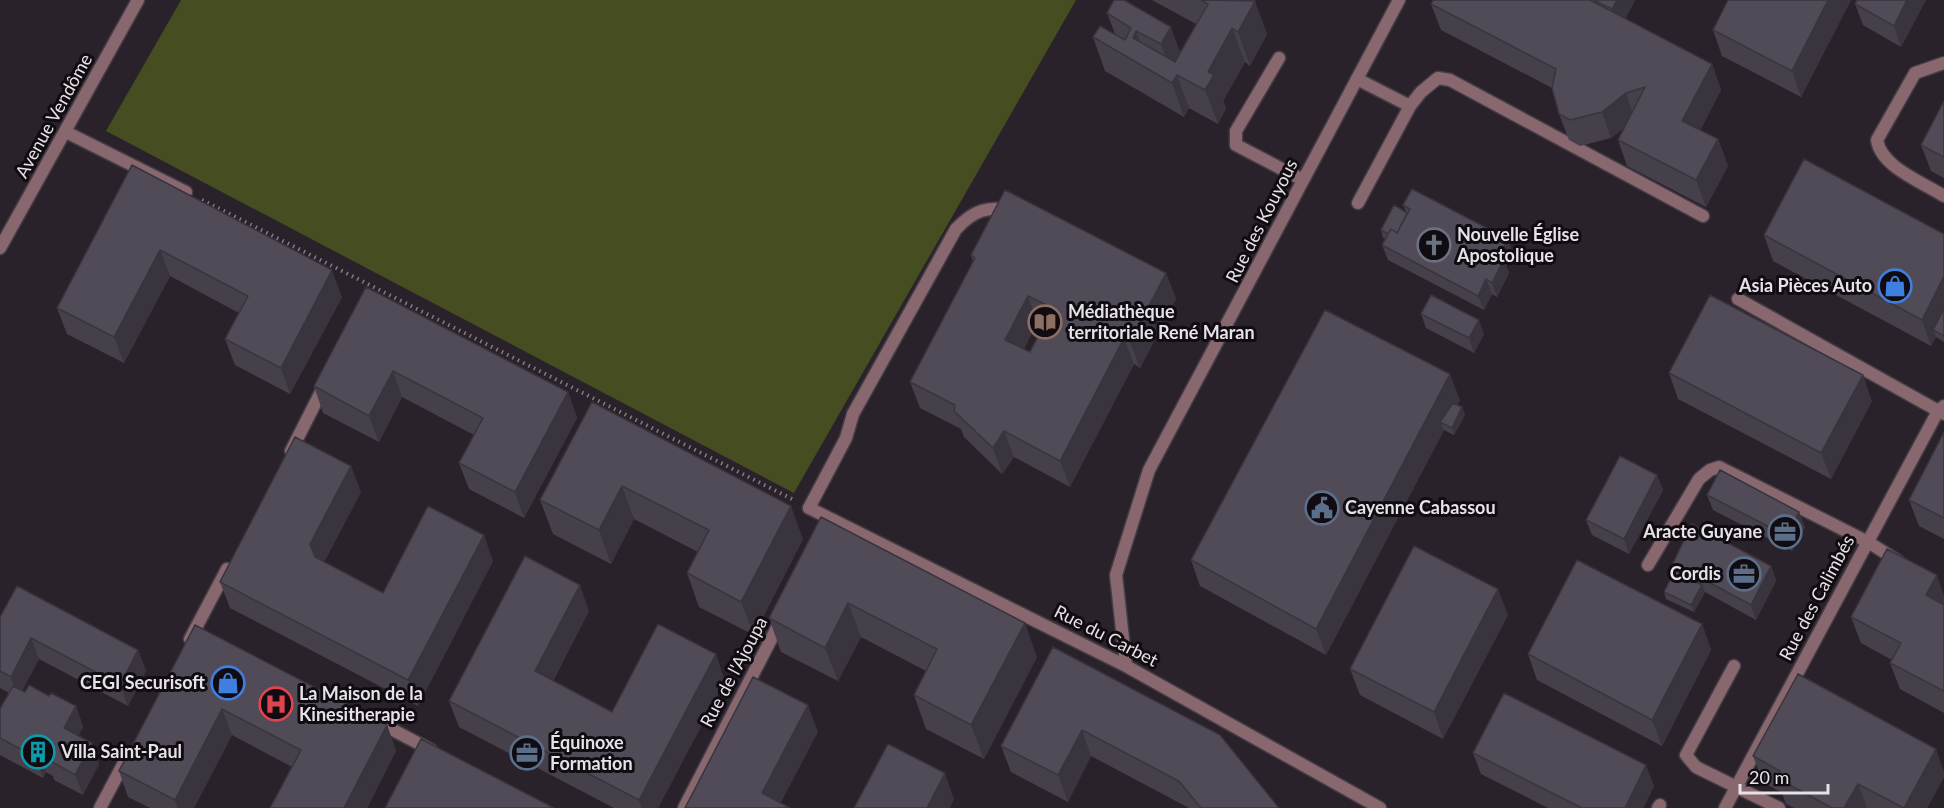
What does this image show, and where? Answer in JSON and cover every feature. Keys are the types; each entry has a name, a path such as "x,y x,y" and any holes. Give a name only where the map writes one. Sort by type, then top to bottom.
{"street":[{"name":"Avenue Vendôme","path":"0,248 138,0"},
{"name":"Rue des Kouyous","path":"1126,666 1116,575 1149,470 1399,0"},
{"path":"1279,58 1236,131 1236,145 1303,180"},
{"path":"1944,63 1915,73 1877,140 1879,151 1890,163 1944,196"},
{"path":"1358,203 1410,106 1420,92 1438,78 1449,80 1703,216"},
{"path":"1357,79 1410,106"},
{"path":"66,132 186,192"},
{"path":"809,508 846,438 853,414 956,229 970,215 995,207 1020,211"},
{"path":"1738,298 1942,410"},
{"path":"285,462 330,374"},
{"name":"Rue des Calimbés","path":"1725,808 1942,410"},
{"path":"1648,565 1699,479 1710,470 1719,467 1868,542 1906,566"},
{"name":"Rue du Carbet","path":"809,508 831,525 1126,666 1380,808"},
{"path":"186,646 202,629 235,554"},
{"name":"Rue de l'Ajoupa","path":"684,808 786,611"},
{"path":"1734,666 1686,755 1696,767 1779,808"},
{"path":"362,714 445,757"},
{"path":"100,808 132,747"}],"path":[{"path":"186,192 809,508"}],"green space":[{"path":"181,0 1076,0 794,493 106,131"}],"building":[{"path":"1114,0 1124,0 1171,27 1161,44 1136,31 1133,38 1175,62 1208,4 1201,0 1255,1 1238,32 1232,28 1208,72 1214,75 1205,90 1177,75 1172,83 1093,37 1100,26 1125,40 1131,28 1107,13"},
{"path":"1433,0 1590,0 1712,64 1682,121 1718,139 1696,180 1618,140 1645,87 1626,93 1602,112 1570,120 1559,114 1552,88 1556,69 1431,4"},
{"path":"1594,0 1617,0 1612,9"},
{"path":"1728,0 1828,0 1792,71 1713,30"},
{"path":"1857,0 1907,0 1894,26 1855,4"},
{"path":"1944,101 1944,157 1921,145"},
{"path":"1804,159 1944,234 1944,276 1922,320 1764,235"},
{"path":"132,165 332,270 281,368 225,339 248,296 160,250 114,337 57,308"},
{"path":"1412,189 1508,239 1499,256 1504,259 1492,283 1486,279 1478,296 1382,245 1391,229 1397,233 1410,209 1403,205"},
{"path":"1005,190 1166,273 1130,342 1124,338 1060,461 1004,431 993,448 954,411 955,405 910,382 975,258 971,255","holes":["1028,296 1053,308 1030,352 1005,340"]},
{"path":"1394,205 1407,213 1397,233 1391,229 1388,234 1381,230"},
{"path":"366,287 568,392 515,492 459,463 483,418 393,371 369,416 314,386"},
{"path":"1431,295 1479,320 1469,338 1421,314"},
{"path":"1710,295 1863,375 1821,453 1669,373"},
{"path":"1944,309 1944,336 1933,330"},
{"name":"Cayenne Cabassou","path":"1325,310 1450,374 1316,629 1191,560"},
{"path":"592,402 791,506 741,602 687,573 709,530 622,486 599,530 540,500"},
{"path":"1453,403 1462,407 1452,428 1440,422"},
{"path":"1944,432 1944,518 1909,500"},
{"path":"295,437 351,466 310,544 315,557 383,593 428,506 484,535 408,680 220,582"},
{"path":"1620,456 1657,475 1624,539 1586,520"},
{"path":"1720,470 1799,512 1787,536 1707,495"},
{"path":"821,517 1025,623 971,725 914,695 937,649 848,603 825,648 769,618"},
{"path":"1692,524 1771,566 1751,605 1673,563"},
{"path":"1414,546 1498,589 1434,712 1350,669"},
{"path":"1887,549 1937,575 1926,595 1944,605 1944,691 1890,663 1901,643 1851,617"},
{"path":"525,556 580,585 535,671 612,712 658,624 716,654 639,800 449,701"},
{"path":"1577,560 1702,624 1652,720 1528,654"},
{"path":"1675,570 1702,585 1691,605 1664,592"},
{"path":"17,586 138,650 120,685 31,638 11,677 0,671 0,617"},
{"path":"195,625 387,725 344,808 270,808 301,750 222,709 175,800 119,771"},
{"path":"1053,647 1220,735 1279,808 1201,808 1179,781 1082,730 1058,775 1001,746"},
{"path":"1798,674 1936,749 1904,808 1858,784 1844,808 1832,808 1777,778 1780,771 1753,756"},
{"path":"753,677 808,705 762,793 790,808 685,808"},
{"name":"Villa Saint-Paul","path":"29,685 49,696 51,693 76,706 64,728 92,743 75,775 47,759 48,757 38,751 35,757 0,738 0,709 13,686 25,692"},
{"path":"1504,693 1646,765 1625,808 1582,808 1473,753"},
{"path":"421,739 554,808 385,808"},
{"path":"888,744 945,773 927,808 854,808"}],"place":[{"name":"Nouvelle Église Apostolique","path":"1434,245"},
{"name":"Asia Pièces Auto","path":"1895,286"},
{"name":"Médiathèque territoriale René Maran","path":"1045,322"},
{"name":"Cayenne Cabassou","path":"1322,508"},
{"name":"Aracte Guyane","path":"1785,532"},
{"name":"Cordis","path":"1744,574"},
{"name":"CEGI Securisoft","path":"228,683"},
{"name":"La Maison de la Kinesitherapie","path":"276,704"},
{"name":"Villa Saint-Paul","path":"38,752"},
{"name":"Équinoxe Formation","path":"527,753"}]}
